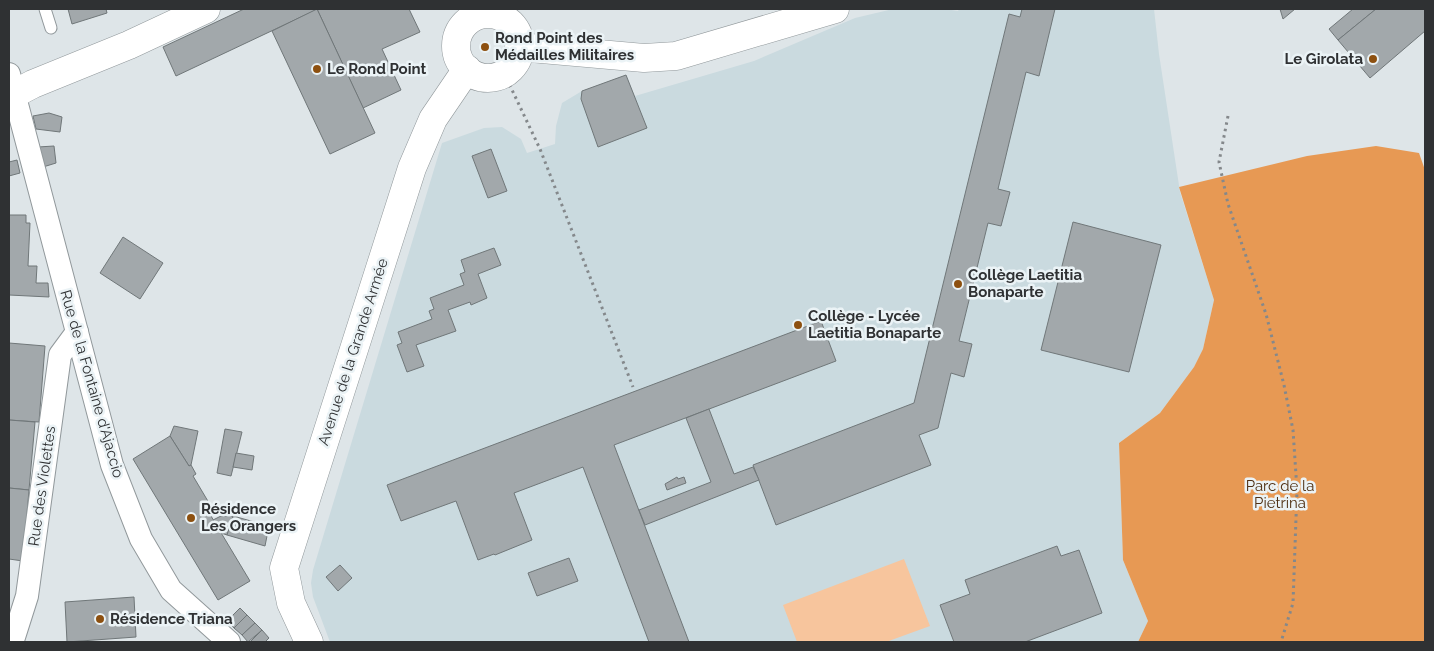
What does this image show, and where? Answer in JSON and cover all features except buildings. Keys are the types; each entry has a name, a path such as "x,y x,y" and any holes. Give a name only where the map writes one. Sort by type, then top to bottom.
{"main road":[{"path":"11,91 129,45 206,9"},
{"path":"519,47 644,58 676,56 820,11"},
{"path":"476,12 494,15 510,23 515,30 519,47 515,61 504,73 495,77 485,77 475,75 466,69 460,61 456,50 456,39 460,29 476,12"},
{"name":"Avenue de la Grande Armée","path":"309,642 291,603 284,568 412,168 433,119 466,69"}],"street":[{"name":"Rue de la Fontaine d'Ajaccio","path":"11,91 112,465 141,539 172,590 229,642"},
{"name":"Rue des Violettes","path":"9,642 14,637 27,596 60,355 76,332"}],"lane":[{"path":"45,9 51,28"}],"path":[{"path":"504,73 540,148 633,387"},
{"path":"1228,116 1219,162 1228,204 1266,314 1293,430 1297,490 1292,603 1281,642"}],"shaded area":[{"name":"Collège - Lycée Laetitia Bonaparte","path":"893,9 945,9 958,11 959,9 1154,9 1180,192 1214,300 1203,349 1194,367 1160,413 1119,443 1123,560 1148,621 1138,642 330,642 313,597 311,583 313,570 442,143 484,128 502,127 521,139 527,153 555,144 556,126 562,103 582,91 626,75 635,96 754,61 855,18"},
{"path":"904,559 930,626 886,642 797,642 783,605"}],"green space":[{"name":"Parc de la Pietrina","path":"1376,146 1419,153 1425,170 1425,642 1138,642 1148,621 1123,560 1119,443 1160,413 1194,367 1203,349 1214,300 1179,187 1307,156"}],"place":[{"name":"Rond Point des Médailles Militaires","path":"485,47"},
{"name":"Le Girolata","path":"1373,59"},
{"name":"Le Rond Point","path":"317,69"},
{"name":"Collège Laetitia Bonaparte","path":"958,284"},
{"name":"Collège - Lycée Laetitia Bonaparte","path":"798,325"},
{"name":"Résidence Les Orangers","path":"191,518"},
{"name":"Résidence Triana","path":"100,619"}]}
